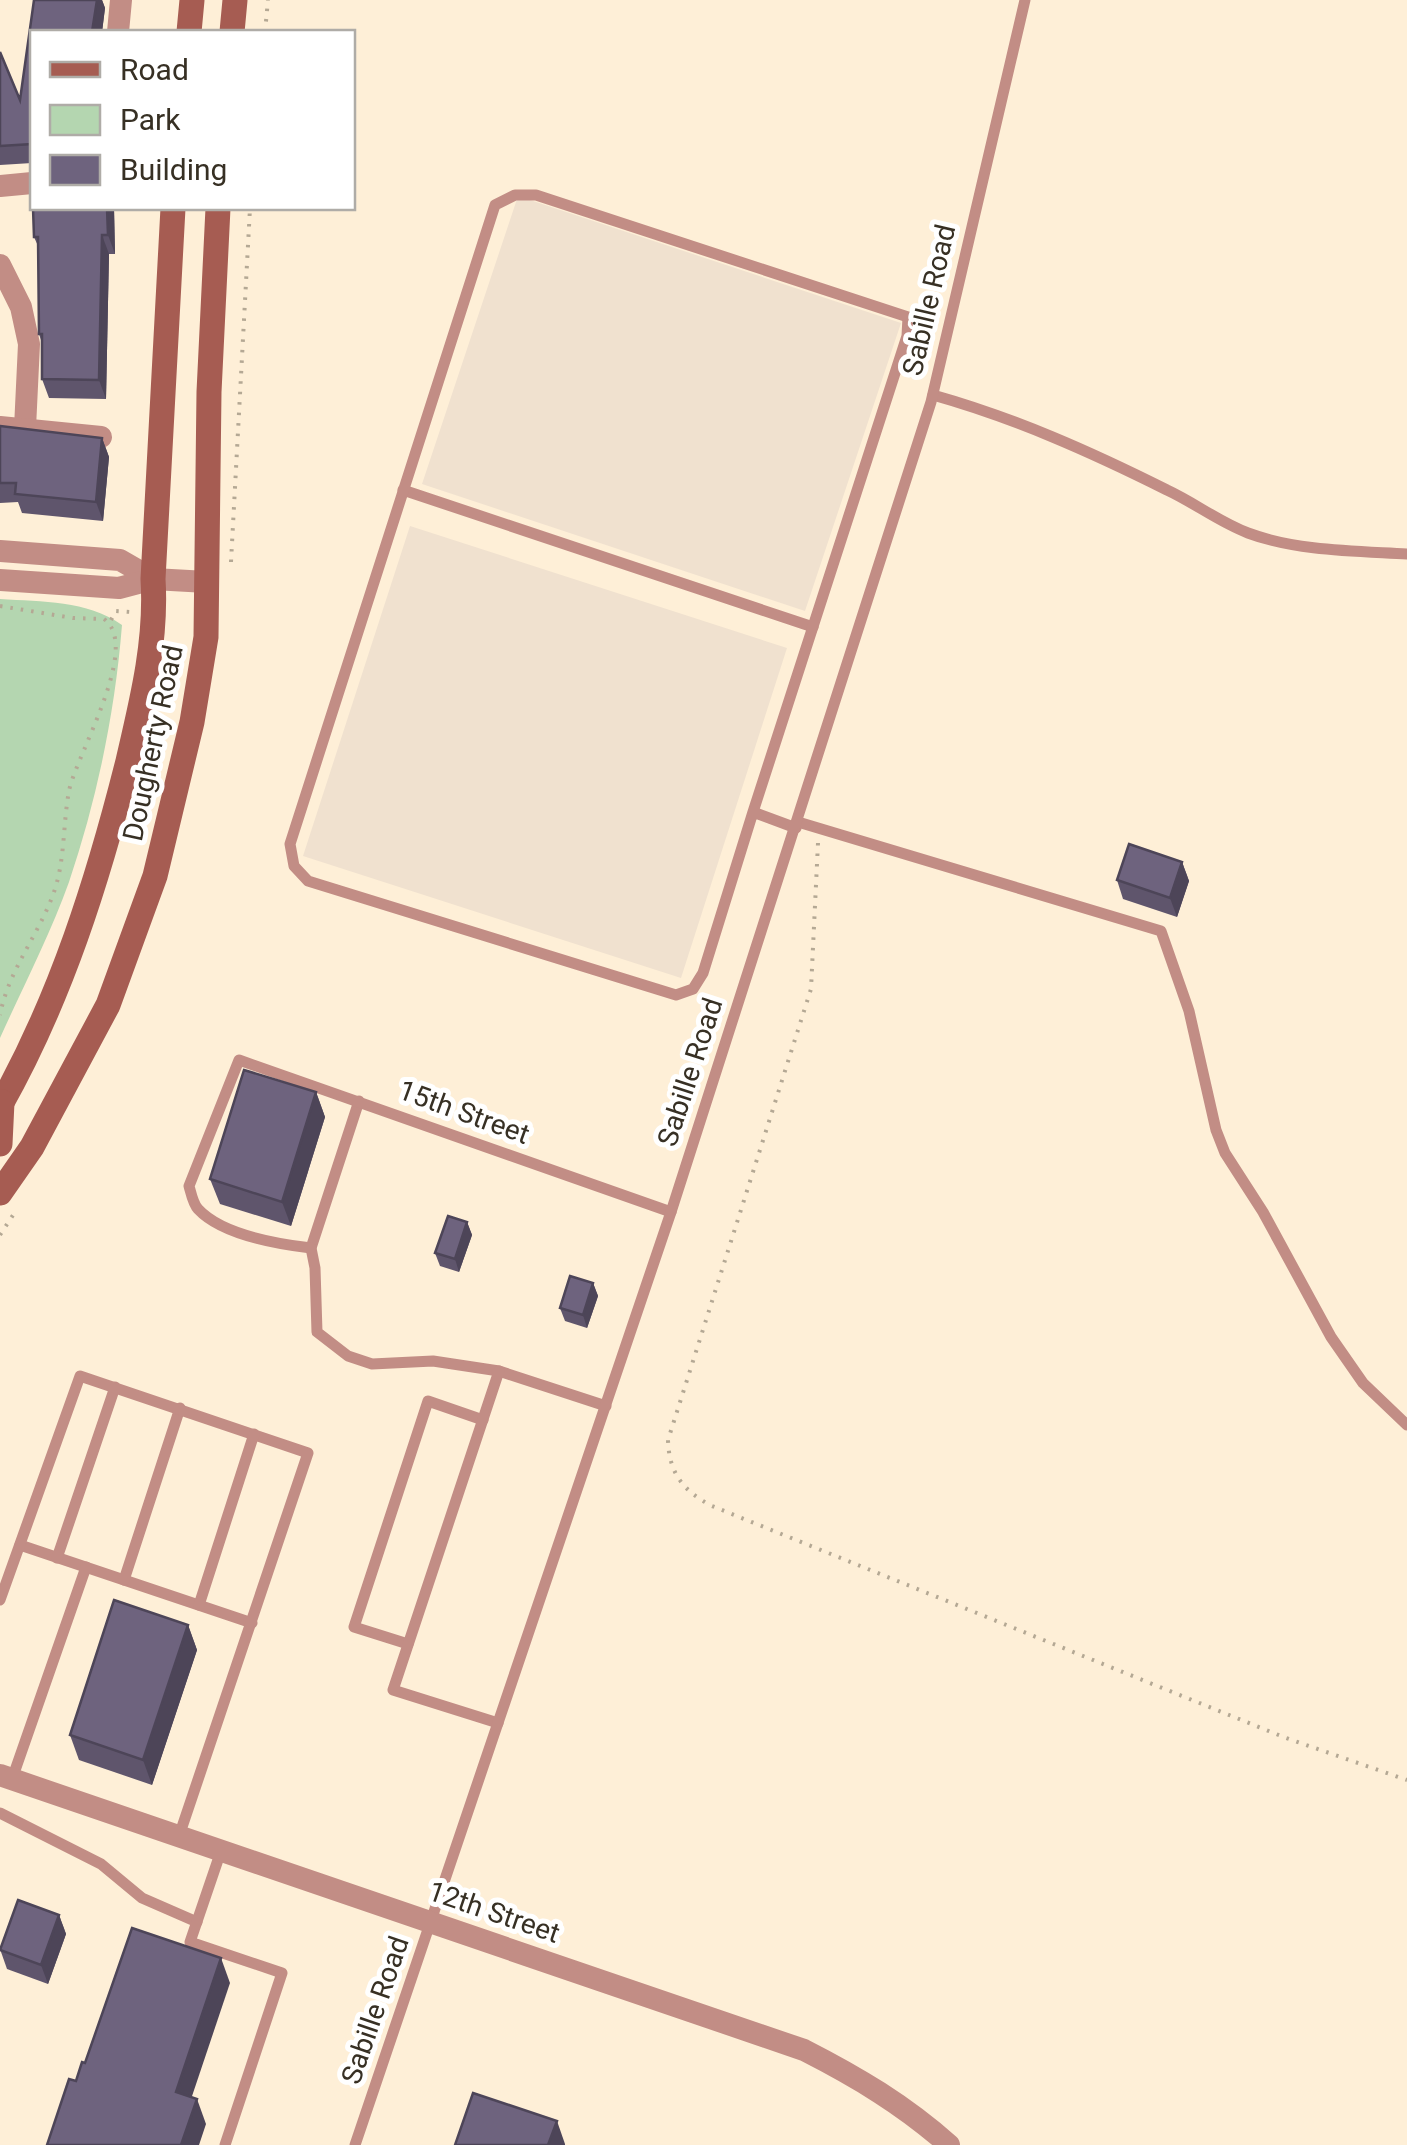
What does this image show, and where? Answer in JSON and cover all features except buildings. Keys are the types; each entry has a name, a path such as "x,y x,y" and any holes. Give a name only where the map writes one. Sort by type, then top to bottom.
{"main road":[{"path":"190,30 192,0"},
{"path":"232,30 235,0"},
{"name":"Dougherty Road","path":"1,1103 57,989 104,860 141,706 155,621 153,580 173,210"},
{"name":"Dougherty Road","path":"0,1193 32,1146 108,1005 154,876 195,705 218,578 208,392 218,210"},
{"path":"0,1144 1,1103"}],"street":[{"path":"118,30 121,0"},
{"path":"0,186 30,183"},
{"path":"0,265 21,306 29,344 26,428"},
{"path":"0,427 101,436"},
{"path":"0,551 120,560 153,580"},
{"path":"0,580 119,588 153,580 218,578"},
{"name":"12th Street","path":"6,1777 804,2050 868,2083 949,2145"}],"lane":[{"name":"Sabille Road","path":"354,2145 671,1212 933,395 1026,0"},
{"path":"536,195 908,317 908,336 704,973 693,988 676,995 308,880 294,866 290,844 403,490 495,206 515,196 536,195"},
{"path":"933,395 990,411 1056,438 1161,486 1251,534 1294,543 1407,554"},
{"path":"403,490 813,627"},
{"path":"753,812 819,828 1160,931 1189,1011 1216,1130 1225,1153 1264,1212 1331,1337 1363,1383 1407,1425"},
{"name":"15th Street","path":"311,1248 238,1234 196,1208 189,1186 240,1060 671,1212"},
{"path":"359,1101 311,1248 318,1332 348,1356 372,1364 433,1361 499,1371 606,1406"},
{"path":"498,1723 392,1690 499,1371"},
{"path":"0,1600 80,1376 308,1452 180,1836"},
{"path":"57,1558 114,1388"},
{"path":"408,1644 354,1626 428,1401 483,1420"},
{"path":"124,1580 180,1408"},
{"path":"200,1606 254,1434"},
{"path":"20,1546 252,1623"},
{"path":"6,1777 86,1568"},
{"path":"0,1813 101,1864 142,1898 197,1922"},
{"path":"221,1851 190,1942 282,1974 225,2145"}],"path":[{"path":"265,30 268,0"},
{"path":"218,578 250,210"},
{"path":"0,606 110,622"},
{"path":"0,1015 11,974 56,886 70,787 78,758 95,727 114,659 115,639 110,622 116,611"},
{"path":"819,828 811,988 668,1440 668,1458 675,1477 692,1496 712,1506 1286,1738 1407,1780"}],"shaded area":[{"path":"518,196 901,323 805,611 422,484"},
{"path":"410,526 787,648 681,978 303,856"}],"green space":[{"path":"0,599 79,607 122,625 110,723 79,851 53,922 0,1038"}]}
